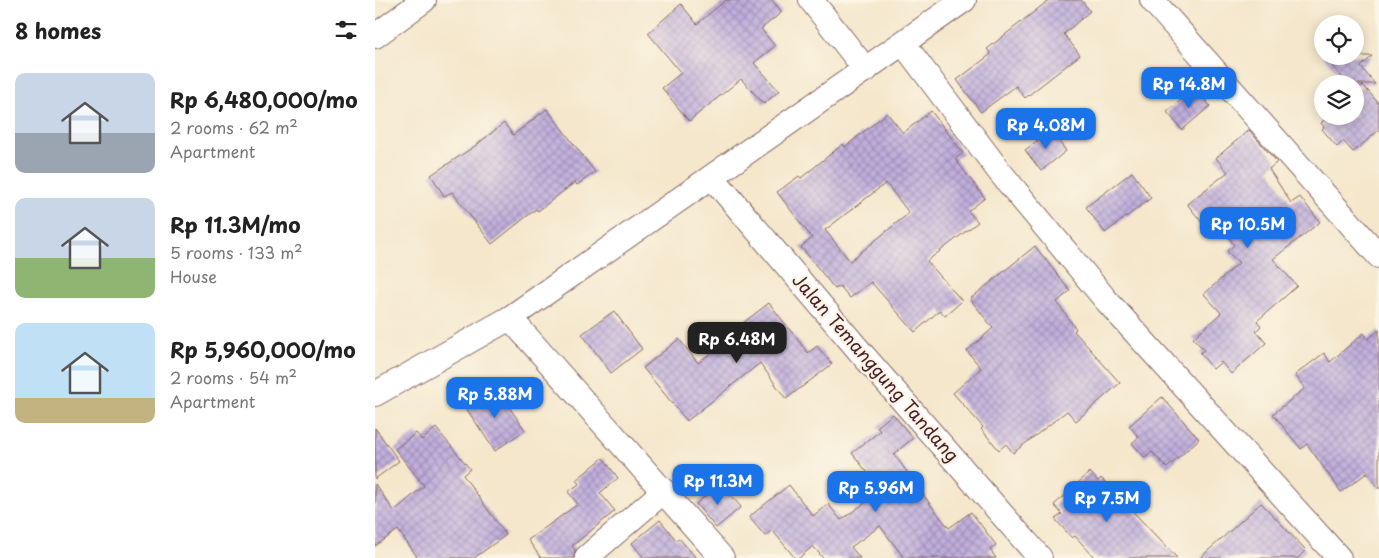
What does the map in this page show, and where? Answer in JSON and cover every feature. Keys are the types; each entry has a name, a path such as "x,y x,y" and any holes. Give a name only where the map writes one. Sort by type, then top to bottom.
{"street":[{"path":"375,36 424,0"},
{"path":"811,0 866,70"},
{"path":"375,394 510,318 964,0"},
{"path":"1152,0 1379,256"},
{"path":"903,43 999,171 1106,300 1339,558"},
{"name":"Jalan Temanggung Tandang","path":"712,177 862,354 1040,558"},
{"path":"510,318 723,558"},
{"path":"587,557 663,491"}],"building":[{"path":"726,0 772,0 782,12 761,29 775,46 754,63 779,91 764,104 741,79 689,121 662,88 681,73 648,33 681,4 697,24"},
{"path":"1049,0 1081,0 1090,11 1064,34 1080,55 1025,98 1016,86 981,112 957,80 991,54 987,49"},
{"path":"1364,56 1372,56 1364,64"},
{"path":"1331,65 1363,65 1361,67 1375,84 1364,84 1364,75 1340,75"},
{"path":"1364,86 1379,104 1379,130 1353,152 1343,141 1337,147 1322,129 1324,127 1322,125 1364,125"},
{"path":"1195,88 1210,106 1182,130 1167,112"},
{"path":"547,109 595,172 577,185 575,182 538,211 536,209 492,244 452,192 444,196 431,175 475,146 504,123 513,135"},
{"path":"931,111 963,153 955,159 985,198 968,211 978,222 927,261 962,301 945,316 940,310 915,332 871,282 850,298 840,286 835,289 801,247 812,238 777,192 799,176 801,178 843,144 845,147 887,113 903,133","holes":["886,183 909,213 850,261 825,230"]},
{"path":"1051,130 1066,151 1041,171 1025,150"},
{"path":"1249,130 1277,162 1269,169 1291,203 1300,197 1320,222 1273,259 1297,286 1257,321 1261,326 1256,331 1266,343 1231,374 1221,362 1213,369 1200,353 1204,350 1193,338 1221,313 1204,294 1239,263 1227,251 1234,245 1216,217 1205,226 1187,204 1228,172 1216,158"},
{"path":"1132,172 1151,198 1105,233 1086,207"},
{"path":"1035,246 1070,291 1057,302 1076,329 1074,331 1120,383 1076,421 1067,411 1013,453 1006,444 999,450 981,429 983,427 953,393 981,368 967,351 993,328 970,299"},
{"path":"769,303 808,353 817,346 832,364 786,399 760,363 687,421 643,368 679,339 698,363 741,329 739,326"},
{"path":"614,311 642,349 611,373 582,334"},
{"path":"1379,330 1379,489 1367,473 1341,492 1307,444 1301,449 1273,414 1305,388 1295,375 1324,353 1330,362 1364,333 1368,339"},
{"path":"496,388 525,430 495,451 466,408"},
{"path":"1162,397 1199,439 1167,468 1152,452 1145,458 1132,443 1139,437 1129,426"},
{"path":"893,414 913,438 894,454 949,528 971,512 996,545 990,550 996,558 904,558 880,526 851,547 860,558 823,558 813,546 799,558 795,558 772,530 765,536 749,517 789,485 813,516 828,504 841,520 882,491 852,453 880,431 877,427"},
{"path":"375,428 399,461 375,479"},
{"path":"436,428 470,469 463,475 506,535 474,558 418,558 398,530 375,546 375,484 394,511 424,486 395,449 416,433 422,440"},
{"path":"603,458 618,478 600,493 615,511 572,546 575,550 574,558 541,558 528,540 578,504 568,492 579,484 576,480"},
{"path":"1090,472 1098,481 1101,478 1177,558 1095,558 1075,536 1072,538 1055,519 1062,514 1054,505"},
{"path":"720,483 741,507 716,528 696,504"},
{"path":"1261,503 1306,550 1298,558 1200,558"},
{"path":"660,520 676,540 679,538 696,558 644,558 632,543"}]}
